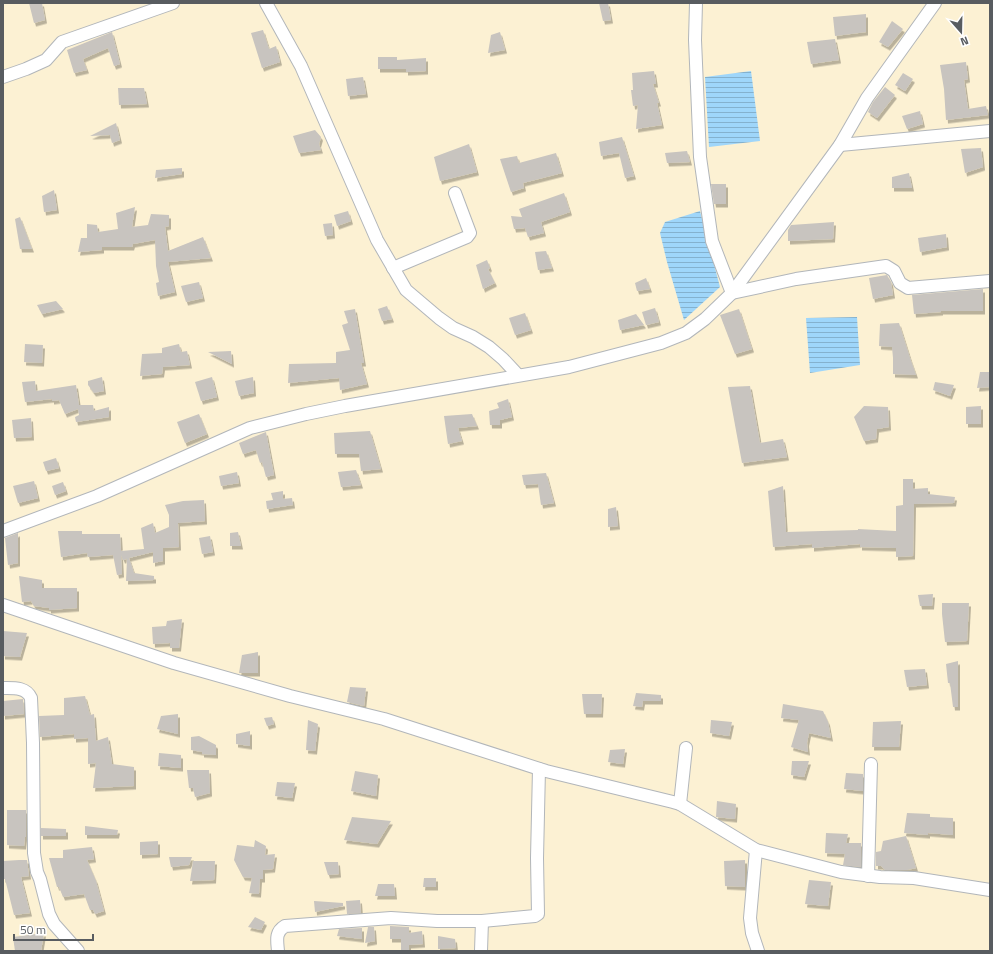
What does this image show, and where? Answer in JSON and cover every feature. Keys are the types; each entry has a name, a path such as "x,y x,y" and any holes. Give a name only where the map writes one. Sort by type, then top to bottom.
{"street":[{"path":"3,77 46,60 62,42 173,3"},
{"path":"266,3 301,66 377,240 406,290 453,328 473,337 504,359 518,375"},
{"path":"696,3 695,40 700,157 712,241 732,293"},
{"path":"3,531 97,496 250,428 345,406 569,367 661,344 686,333 706,319 732,293 840,145 867,98 935,3"},
{"path":"840,145 990,131"},
{"path":"393,268 467,237 470,233 455,193"},
{"path":"732,293 796,279 886,266 894,271 900,283 908,288 990,281"},
{"path":"3,605 174,663 290,696 384,719 539,769 680,804 756,850 841,872 868,876 914,878 990,890"},
{"path":"3,688 24,690 31,698 34,853 37,872 49,914 54,924 78,951"},
{"path":"680,804 686,748"},
{"path":"868,876 870,764"},
{"path":"278,951 276,935 280,929 285,926 391,918 437,921 482,921 535,916 538,914 537,858 539,769"},
{"path":"756,850 750,918 752,933 758,951"},
{"path":"481,951 482,921"}],"shaded area":[{"path":"3,3 990,3 990,951 3,951"}],"water":[{"path":"751,71 760,141 709,147 705,77"},
{"path":"700,211 720,287 684,320 660,233 665,222"},
{"path":"857,317 860,365 810,373 806,318"}],"building":[{"path":"29,3 42,3 45,20 34,23"},
{"path":"599,3 608,3 611,20 603,21"},
{"path":"866,14 866,32 835,36 833,17"},
{"path":"892,21 903,29 888,47 879,42"},
{"path":"263,30 269,49 276,46 280,62 262,68 251,33"},
{"path":"112,32 120,64 114,66 108,48 83,59 87,70 74,73 67,50"},
{"path":"500,32 505,50 488,53 491,35"},
{"path":"835,39 839,60 811,64 807,42"},
{"path":"378,57 397,57 397,60 426,58 426,71 406,72 406,69 378,69"},
{"path":"966,62 968,79 964,80 968,109 986,106 988,115 946,120 944,89 940,65"},
{"path":"654,71 656,84 653,84 659,103 657,103 662,125 636,129 638,105 633,106 631,90 633,90 632,73"},
{"path":"903,73 913,79 905,91 895,85"},
{"path":"363,77 366,94 348,96 346,79"},
{"path":"885,87 895,95 877,118 868,112 873,102"},
{"path":"118,88 144,88 147,104 119,105"},
{"path":"920,111 923,124 907,129 902,116"},
{"path":"116,123 120,140 112,143 110,135 90,136"},
{"path":"315,130 321,137 319,144 321,150 299,153 293,136"},
{"path":"622,137 634,176 625,178 619,153 601,156 599,142"},
{"path":"469,144 477,172 440,181 434,157"},
{"path":"981,148 983,167 965,173 961,149"},
{"path":"687,151 690,162 667,163 665,153"},
{"path":"556,153 562,173 523,183 524,188 511,192 500,159 517,156 519,163"},
{"path":"182,168 182,174 155,178 156,170"},
{"path":"909,173 912,188 892,188 892,177"},
{"path":"711,184 726,184 726,204 714,204"},
{"path":"54,190 57,210 44,212 42,196"},
{"path":"564,193 570,212 541,222 544,233 528,237 525,228 514,229 511,216 522,217 519,209"},
{"path":"135,207 132,227 148,225 151,214 169,215 169,226 165,227 168,251 203,237 211,258 168,262 175,292 158,296 156,283 159,282 156,266 155,240 133,244 132,247 102,247 102,250 78,252 81,238 87,238 87,224 97,225 98,232 118,229 116,213"},
{"path":"348,211 351,221 337,226 334,215"},
{"path":"20,217 32,249 20,249 15,219"},
{"path":"834,222 833,239 788,241 788,230 791,225"},
{"path":"332,223 333,235 325,236 323,224"},
{"path":"946,234 947,247 920,252 918,238"},
{"path":"546,251 552,268 538,270 535,252"},
{"path":"487,260 490,268 488,269 495,283 483,289 476,265"},
{"path":"887,275 891,282 893,295 873,299 869,278"},
{"path":"646,278 650,289 637,291 635,283"},
{"path":"199,282 203,298 186,302 181,286"},
{"path":"983,289 983,311 941,311 914,314 912,295"},
{"path":"56,301 63,309 42,314 37,305"},
{"path":"387,306 392,319 382,321 378,309"},
{"path":"655,308 659,322 646,325 642,312"},
{"path":"355,309 364,363 361,363 367,384 340,390 339,378 288,383 289,364 336,363 336,352 350,350 342,325 348,323 344,311"},
{"path":"739,309 752,349 735,354 720,315"},
{"path":"525,313 531,330 515,335 509,318"},
{"path":"636,314 644,325 620,330 618,320"},
{"path":"899,323 916,375 893,374 892,347 879,346 880,324"},
{"path":"25,344 43,345 42,363 24,362"},
{"path":"179,344 181,352 187,351 190,365 163,367 162,374 140,376 142,354 162,353 162,348"},
{"path":"231,351 232,364 208,352"},
{"path":"980,372 990,372 990,387 977,388"},
{"path":"102,377 104,391 94,393 88,385 88,381"},
{"path":"212,377 217,397 201,401 195,382"},
{"path":"253,377 254,393 239,396 235,381"},
{"path":"35,381 36,391 76,385 79,405 93,405 94,411 109,407 109,417 76,422 75,417 79,415 78,409 65,414 59,400 52,401 52,399 25,402 22,382"},
{"path":"935,382 954,385 950,396 933,390"},
{"path":"750,386 760,443 783,439 787,457 742,463 728,387"},
{"path":"508,399 512,417 500,420 500,425 490,425 489,411 499,408 497,403"},
{"path":"864,406 888,407 889,427 877,429 876,439 864,441 854,417"},
{"path":"981,406 981,424 966,424 966,407"},
{"path":"199,414 207,434 185,443 177,422"},
{"path":"472,414 477,426 458,428 462,441 448,444 444,416"},
{"path":"31,418 32,437 14,438 12,420"},
{"path":"370,431 381,469 361,471 359,454 335,454 334,433"},
{"path":"266,432 274,475 266,477 262,462 260,463 256,450 243,454 239,443"},
{"path":"56,458 59,468 46,471 43,462"},
{"path":"356,470 361,485 341,487 338,472"},
{"path":"237,472 239,483 221,486 219,476"},
{"path":"546,473 554,503 541,505 538,484 524,485 522,475"},
{"path":"903,479 913,479 913,489 928,488 928,494 955,497 954,503 914,504 913,556 896,557 896,548 860,547 860,544 812,548 812,544 773,547 768,491 783,486 786,532 858,529 896,531 896,506 903,505"},
{"path":"34,481 38,498 18,503 13,486"},
{"path":"63,482 66,491 55,495 52,486"},
{"path":"283,491 283,499 292,498 293,505 267,509 266,501 273,500 271,493"},
{"path":"204,500 205,521 178,523 179,547 163,548 163,561 153,563 153,552 129,558 134,573 154,576 154,580 126,581 127,559 123,560 121,555 122,574 117,575 113,555 88,557 87,553 61,557 58,531 82,531 82,534 120,534 121,551 144,549 141,528 153,523 155,533 169,527 169,515 165,505 183,501"},
{"path":"616,507 618,526 608,527 608,509"},
{"path":"238,532 241,546 230,546 230,533"},
{"path":"18,533 18,563 8,565 5,538"},
{"path":"210,536 213,552 202,554 199,538"},
{"path":"19,576 42,580 42,588 77,588 77,608 49,610 49,608 34,606 31,601 22,602"},
{"path":"933,594 932,606 920,606 918,595"},
{"path":"942,603 969,603 967,641 945,642"},
{"path":"182,619 179,648 170,648 170,643 153,644 152,627 166,626 167,621"},
{"path":"3,631 27,633 20,657 3,656"},
{"path":"258,652 258,673 239,673 242,655"},
{"path":"958,661 958,707 953,707 946,664"},
{"path":"925,669 927,685 907,687 904,670"},
{"path":"350,687 366,688 364,706 347,702"},
{"path":"636,693 661,695 661,701 643,701 642,707 633,706"},
{"path":"582,694 602,694 601,714 584,714"},
{"path":"85,696 90,715 94,714 96,741 108,737 112,764 134,767 134,786 93,788 96,763 88,764 88,738 74,739 74,734 40,737 39,716 64,715 64,698"},
{"path":"23,699 24,714 3,716 3,701"},
{"path":"783,704 823,711 828,722 831,738 809,733 807,743 808,752 791,747 799,720 781,718"},
{"path":"178,714 178,734 157,729 161,716"},
{"path":"272,717 274,724 267,726 264,718"},
{"path":"308,720 318,724 315,751 306,750"},
{"path":"711,720 732,722 729,736 710,733"},
{"path":"901,721 899,747 872,747 873,722"},
{"path":"250,731 250,746 236,744 236,734"},
{"path":"199,736 216,745 216,755 202,754 202,752 191,750 191,737"},
{"path":"625,749 623,764 608,762 610,750"},
{"path":"159,753 181,755 181,768 158,766"},
{"path":"792,761 809,761 804,777 791,775"},
{"path":"187,770 209,770 210,793 195,797 193,788 189,788"},
{"path":"355,771 378,775 376,796 351,791"},
{"path":"846,773 863,774 863,791 844,789"},
{"path":"277,782 295,783 292,798 275,796"},
{"path":"717,801 736,804 735,819 716,817"},
{"path":"7,810 26,810 26,837 24,846 7,845"},
{"path":"907,813 930,814 930,817 953,818 953,835 904,833"},
{"path":"352,817 391,821 377,844 344,840"},
{"path":"85,826 118,830 117,835 85,835"},
{"path":"41,828 66,829 66,836 41,836"},
{"path":"826,833 848,834 846,843 861,843 861,867 843,865 845,854 825,853"},
{"path":"906,836 916,868 907,870 885,870 881,866 876,866 876,852 881,851 883,841"},
{"path":"255,840 266,846 265,855 275,854 273,869 263,870 263,879 260,879 259,894 249,893 252,878 243,877 234,860 237,845 254,847"},
{"path":"158,841 158,854 140,855 140,842"},
{"path":"92,847 94,859 87,860 96,881 104,911 95,914 93,910 90,910 84,894 63,897 59,887 57,887 49,858 63,858 63,850"},
{"path":"169,857 192,857 189,865 171,867"},
{"path":"27,860 29,876 21,877 30,913 14,915 5,879 3,879 3,861"},
{"path":"745,860 745,887 725,886 724,861"},
{"path":"193,861 215,861 214,880 190,881"},
{"path":"324,862 338,862 339,874 328,875"},
{"path":"424,878 436,878 436,887 423,887"},
{"path":"809,880 831,882 828,906 805,904"},
{"path":"378,884 394,884 395,896 375,896"},
{"path":"360,900 361,913 347,914 346,901"},
{"path":"314,901 343,903 343,906 315,912"},
{"path":"255,917 265,922 261,930 248,927"},
{"path":"390,926 409,927 409,933 422,931 423,944 409,945 409,951 401,951 401,939 390,939"},
{"path":"368,927 374,927 375,941 365,943"},
{"path":"362,928 362,939 337,936 339,929"},
{"path":"44,933 41,951 15,951 13,937"},
{"path":"438,936 455,939 456,948 438,949"}]}
